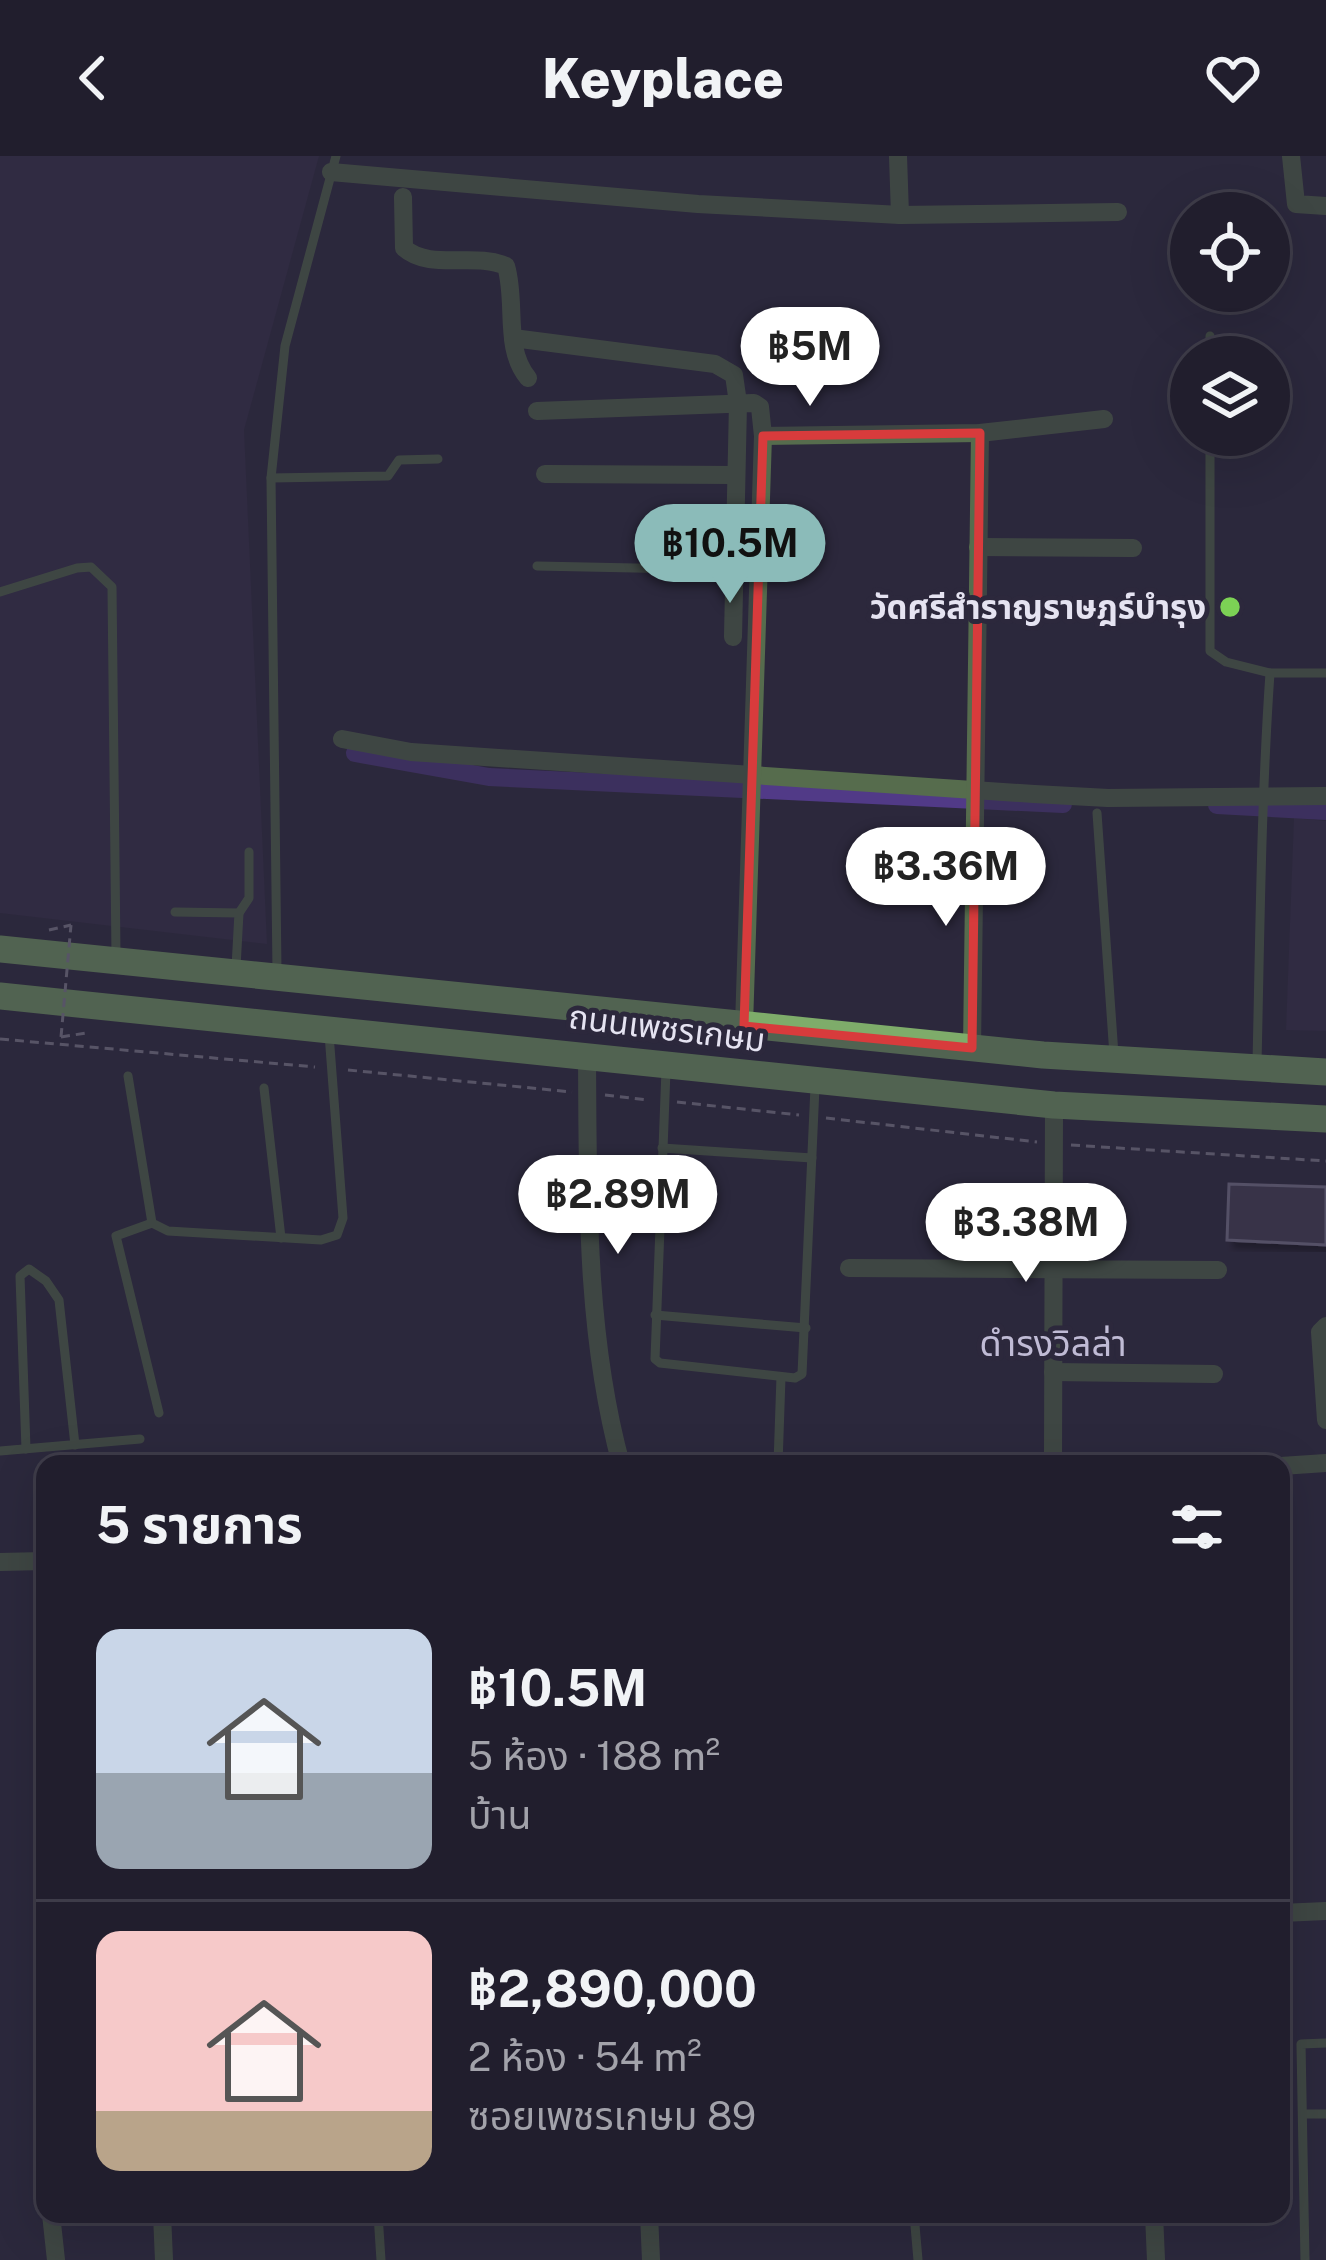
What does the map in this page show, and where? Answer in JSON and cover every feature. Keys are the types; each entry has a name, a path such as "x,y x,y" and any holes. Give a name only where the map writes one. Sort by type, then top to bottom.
{"main road":[{"name":"ถนนเพชรเกษม","path":"0,949 972,1048 1326,1072"},
{"name":"ถนนเพชรเกษม","path":"0,996 1054,1105 1326,1120"},
{"path":"1178,1064 1180,1113"}],"street":[{"path":"898,156 900,215"},
{"path":"1291,156 1296,203 1326,206"},
{"path":"334,164 676,202 900,215 1118,212"},
{"path":"403,196 404,248 413,256 484,260 506,266 518,367 528,378"},
{"path":"513,338 723,366 736,379 733,638"},
{"path":"537,411 737,403 760,407 763,436 744,1026"},
{"path":"763,436 980,433 1104,418"},
{"path":"972,1048 980,433"},
{"path":"545,473 736,475"},
{"path":"978,548 1132,548"},
{"path":"342,739 411,752 974,797 1326,796"},
{"path":"587,1055 591,1267 609,1418 619,1455"},
{"path":"1053,1455 1054,1105"},
{"path":"849,1268 1218,1270"},
{"path":"1326,1326 1320,1332 1326,1420"},
{"path":"1053,1372 1214,1374"},
{"path":"1290,1465 1326,1463"},
{"path":"0,1562 36,1561"},
{"path":"1290,1912 1326,1911"},
{"path":"52,2223 56,2260"},
{"path":"162,2223 164,2260"},
{"path":"649,2223 651,2260"},
{"path":"1154,2223 1156,2260"}],"lane":[{"path":"278,977 271,478 286,346 334,164"},
{"path":"1210,456 1210,651 1226,662 1270,674 1326,673"},
{"path":"271,478 388,476 399,460 438,459"},
{"path":"537,566 733,570"},
{"path":"0,592 91,567 112,587 116,960"},
{"path":"1257,1069 1261,796 1270,674"},
{"path":"1097,813 1114,1060"},
{"path":"236,972 238,914 249,898 249,852"},
{"path":"175,912 238,914"},
{"path":"159,1414 116,1236 152,1223 168,1232 321,1240 338,1235 343,1218 329,1028"},
{"path":"666,1064 654,1355 660,1363 782,1377 802,1374 815,1082"},
{"path":"128,1076 152,1223"},
{"path":"264,1088 281,1238"},
{"path":"662,1148 812,1158"},
{"path":"26,1449 17,1303 20,1276 29,1269 46,1281 58,1300 75,1444"},
{"path":"655,1316 806,1328"},
{"path":"778,1455 782,1377"},
{"path":"0,1451 140,1439"},
{"path":"1306,2260 1300,2044 1326,2043"},
{"path":"1303,2114 1326,2114"},
{"path":"379,2223 381,2260"},
{"path":"915,2223 917,2260"}],"path":[{"path":"47,931 71,925 62,1037 86,1033"}],"highlighted area":[{"path":"980,433 972,1048 744,1026 763,436"}],"shaded area":[{"path":"0,156 319,156 244,430 267,944 0,913"},
{"path":"1294,818 1326,821 1326,1031 1286,1030"}],"building":[{"path":"1229,1184 1326,1187 1326,1245 1227,1240"}],"waterway":[{"path":"355,753 489,777 1063,804"},
{"path":"1217,805 1326,811"}],"place":[{"name":"วัดศรีสําราญราษฎร์บํารุง","path":"1230,607"}],"district":[{"name":"ดำรงวิลล่า","path":"1053,1343"}]}
